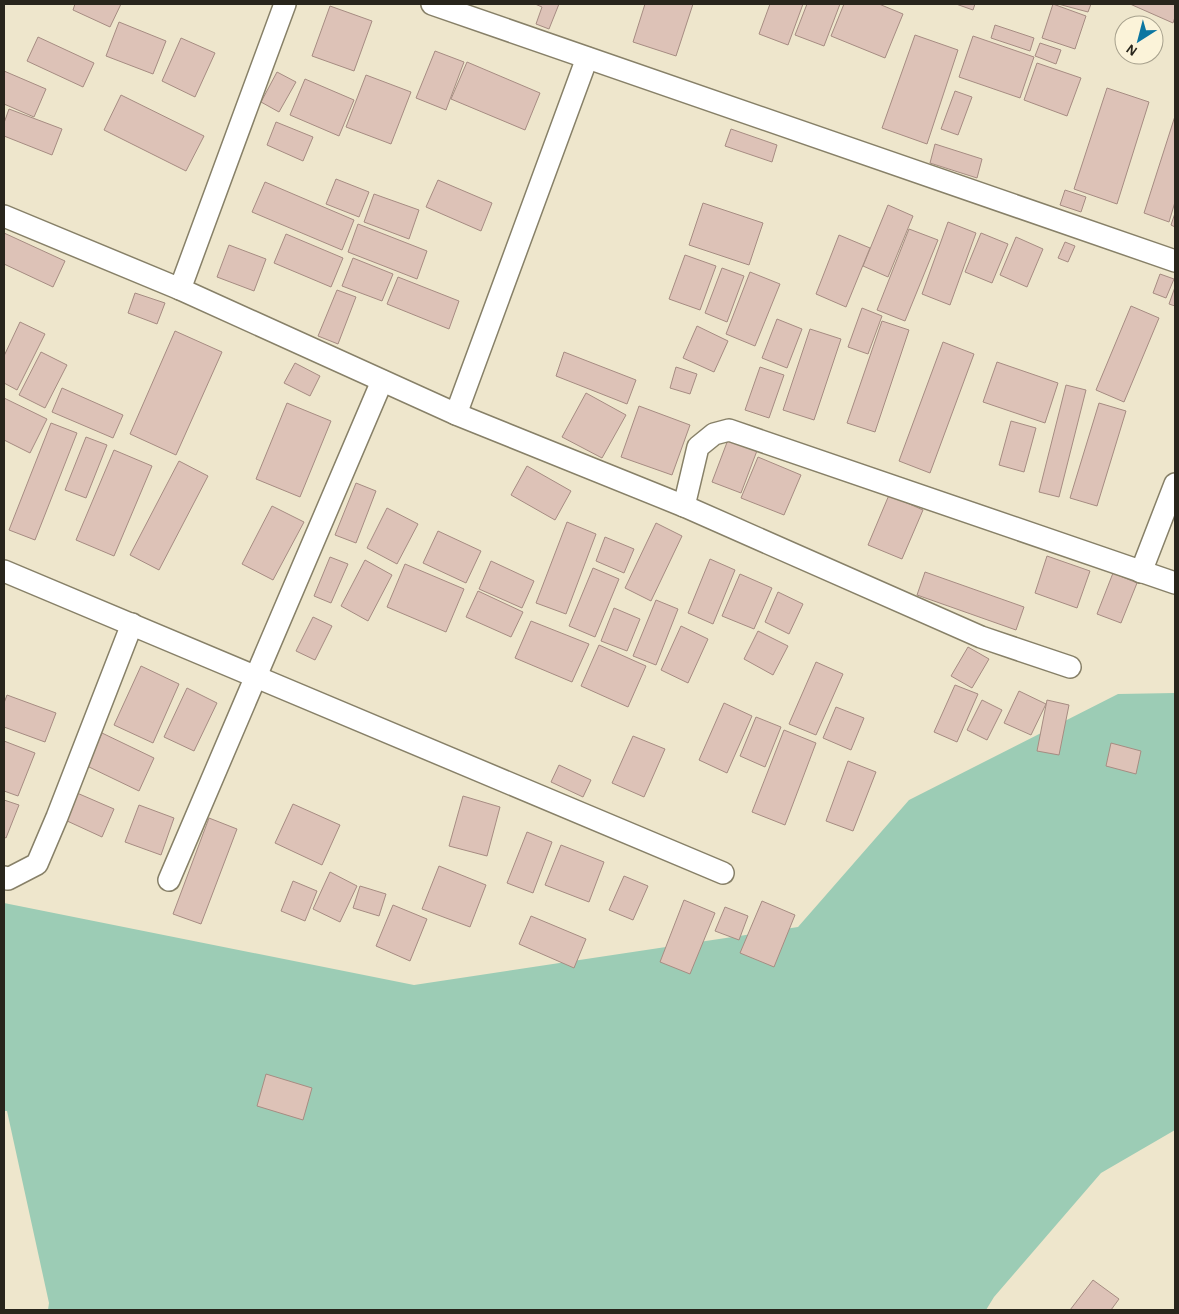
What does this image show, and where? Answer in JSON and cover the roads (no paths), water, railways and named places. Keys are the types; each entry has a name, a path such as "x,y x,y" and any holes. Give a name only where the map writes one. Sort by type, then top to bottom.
{"street":[{"path":"180,289 286,4"},
{"path":"432,4 1175,262"},
{"path":"456,414 586,58"},
{"path":"4,216 180,289 456,414 684,506 981,638 1070,668"},
{"path":"169,880 382,381"},
{"path":"684,506 698,447 714,434 729,430 1175,584"},
{"path":"1141,572 1175,484"},
{"path":"4,571 723,873"},
{"path":"4,877 8,879 37,864 132,624"}]}
